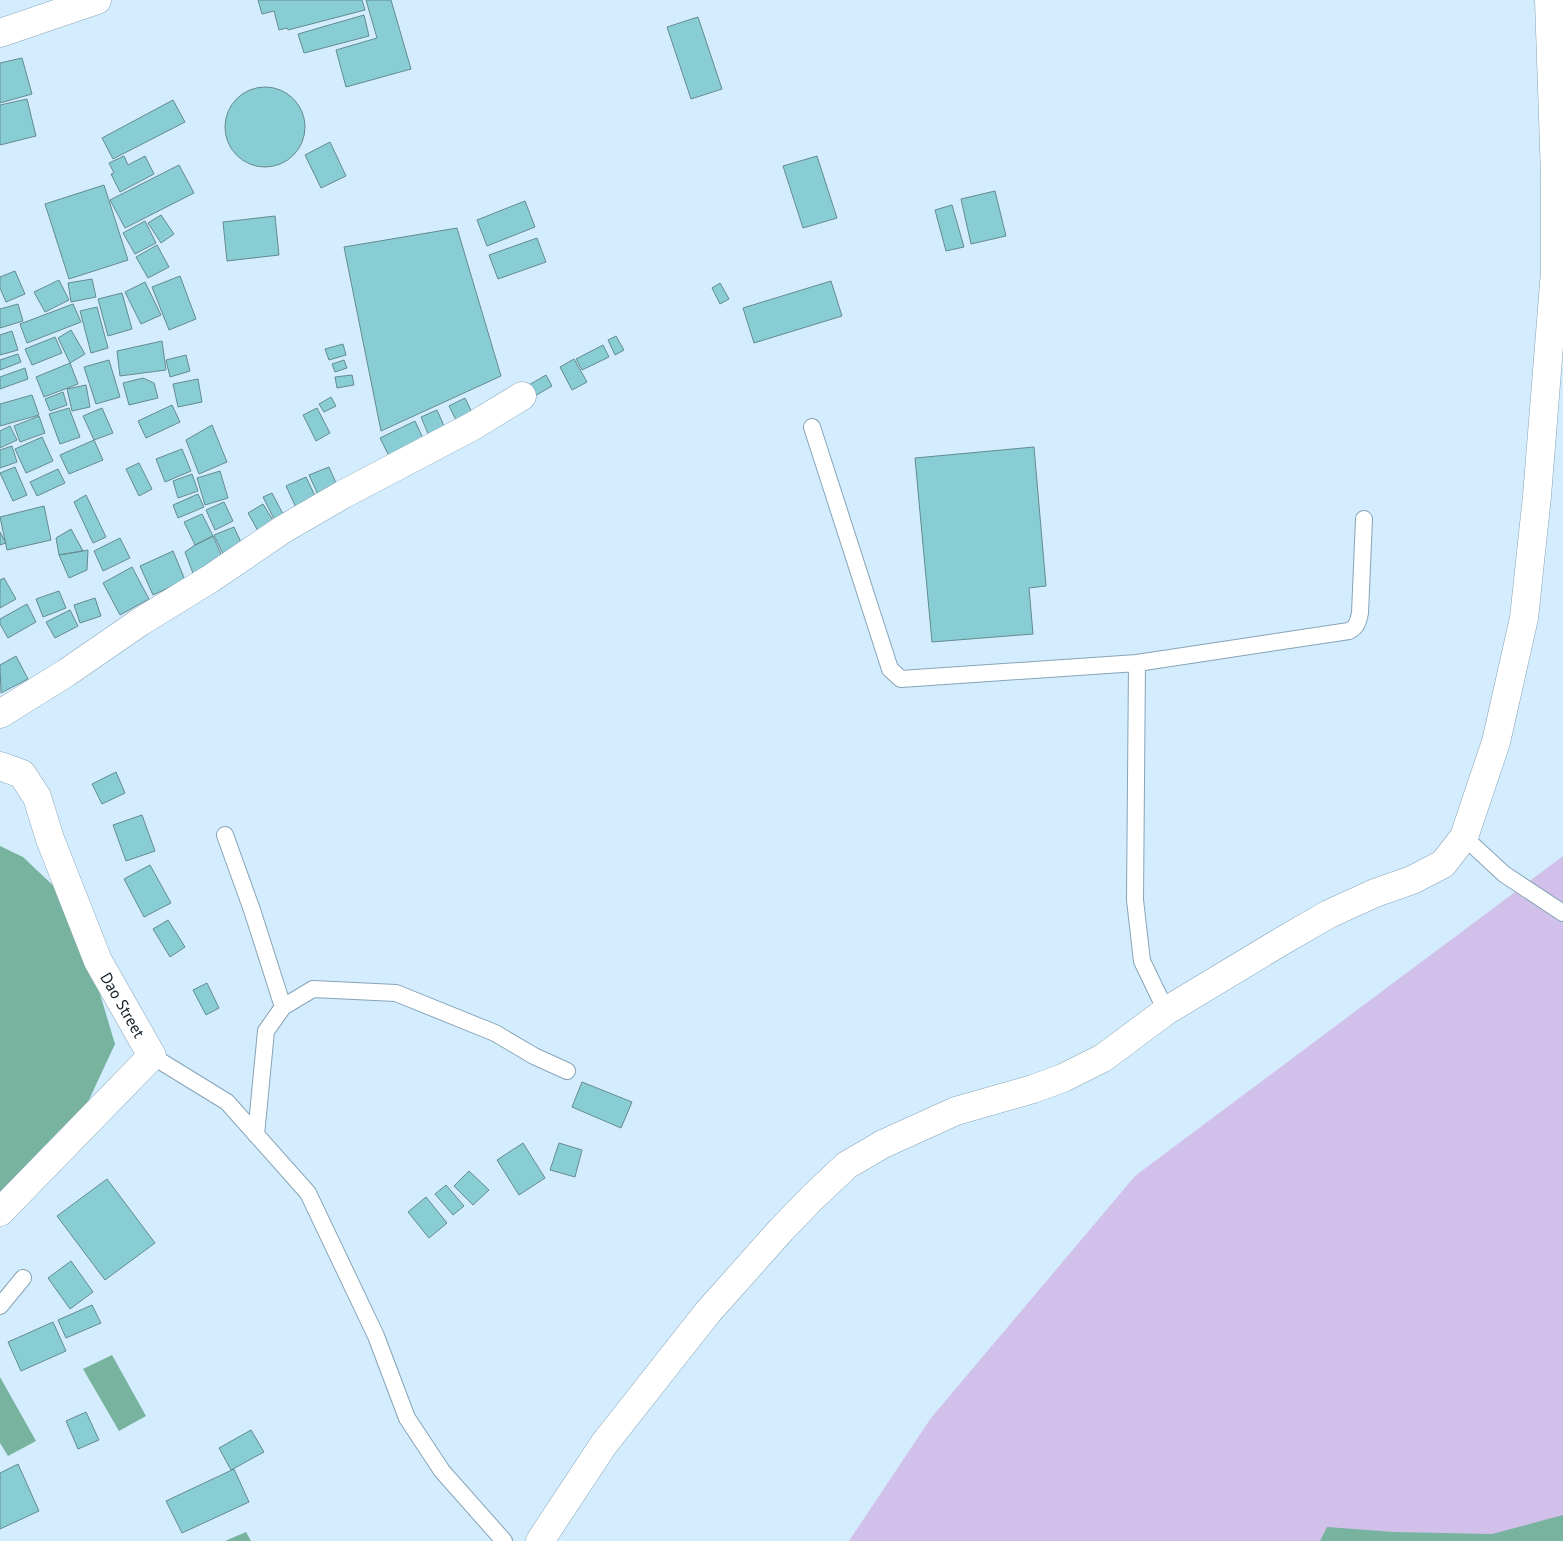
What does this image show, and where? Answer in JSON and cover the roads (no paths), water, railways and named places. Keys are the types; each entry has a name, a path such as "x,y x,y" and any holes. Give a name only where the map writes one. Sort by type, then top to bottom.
{"street":[{"path":"0,33 97,0"},
{"path":"540,1541 604,1444 708,1312 781,1230 847,1165 882,1144 956,1111 1063,1078 1103,1058 1166,1011 1329,914 1412,880 1443,864 1464,837 1496,742 1524,618 1537,496 1555,366 1559,271 1559,175 1557,77 1549,0"},
{"path":"0,714 66,673 140,622 210,579 282,530 342,495 473,426 522,396"},
{"name":"Dao Street","path":"0,766 22,774 37,797 50,839 98,961 152,1056 0,1212"}],"lane":[{"path":"812,427 890,669 901,679 1137,663 1348,631 1358,625 1360,613 1364,519"},
{"path":"1137,663 1135,900 1142,961 1166,1011"},
{"path":"226,835 283,1008"},
{"path":"1464,837 1504,874 1563,913"},
{"path":"256,1135 266,1031 283,1008 312,989 396,993 495,1033 534,1056 567,1070"},
{"path":"152,1056 227,1102 308,1193 376,1336 407,1418 442,1471 504,1541"},
{"path":"0,1306 23,1278"}]}
